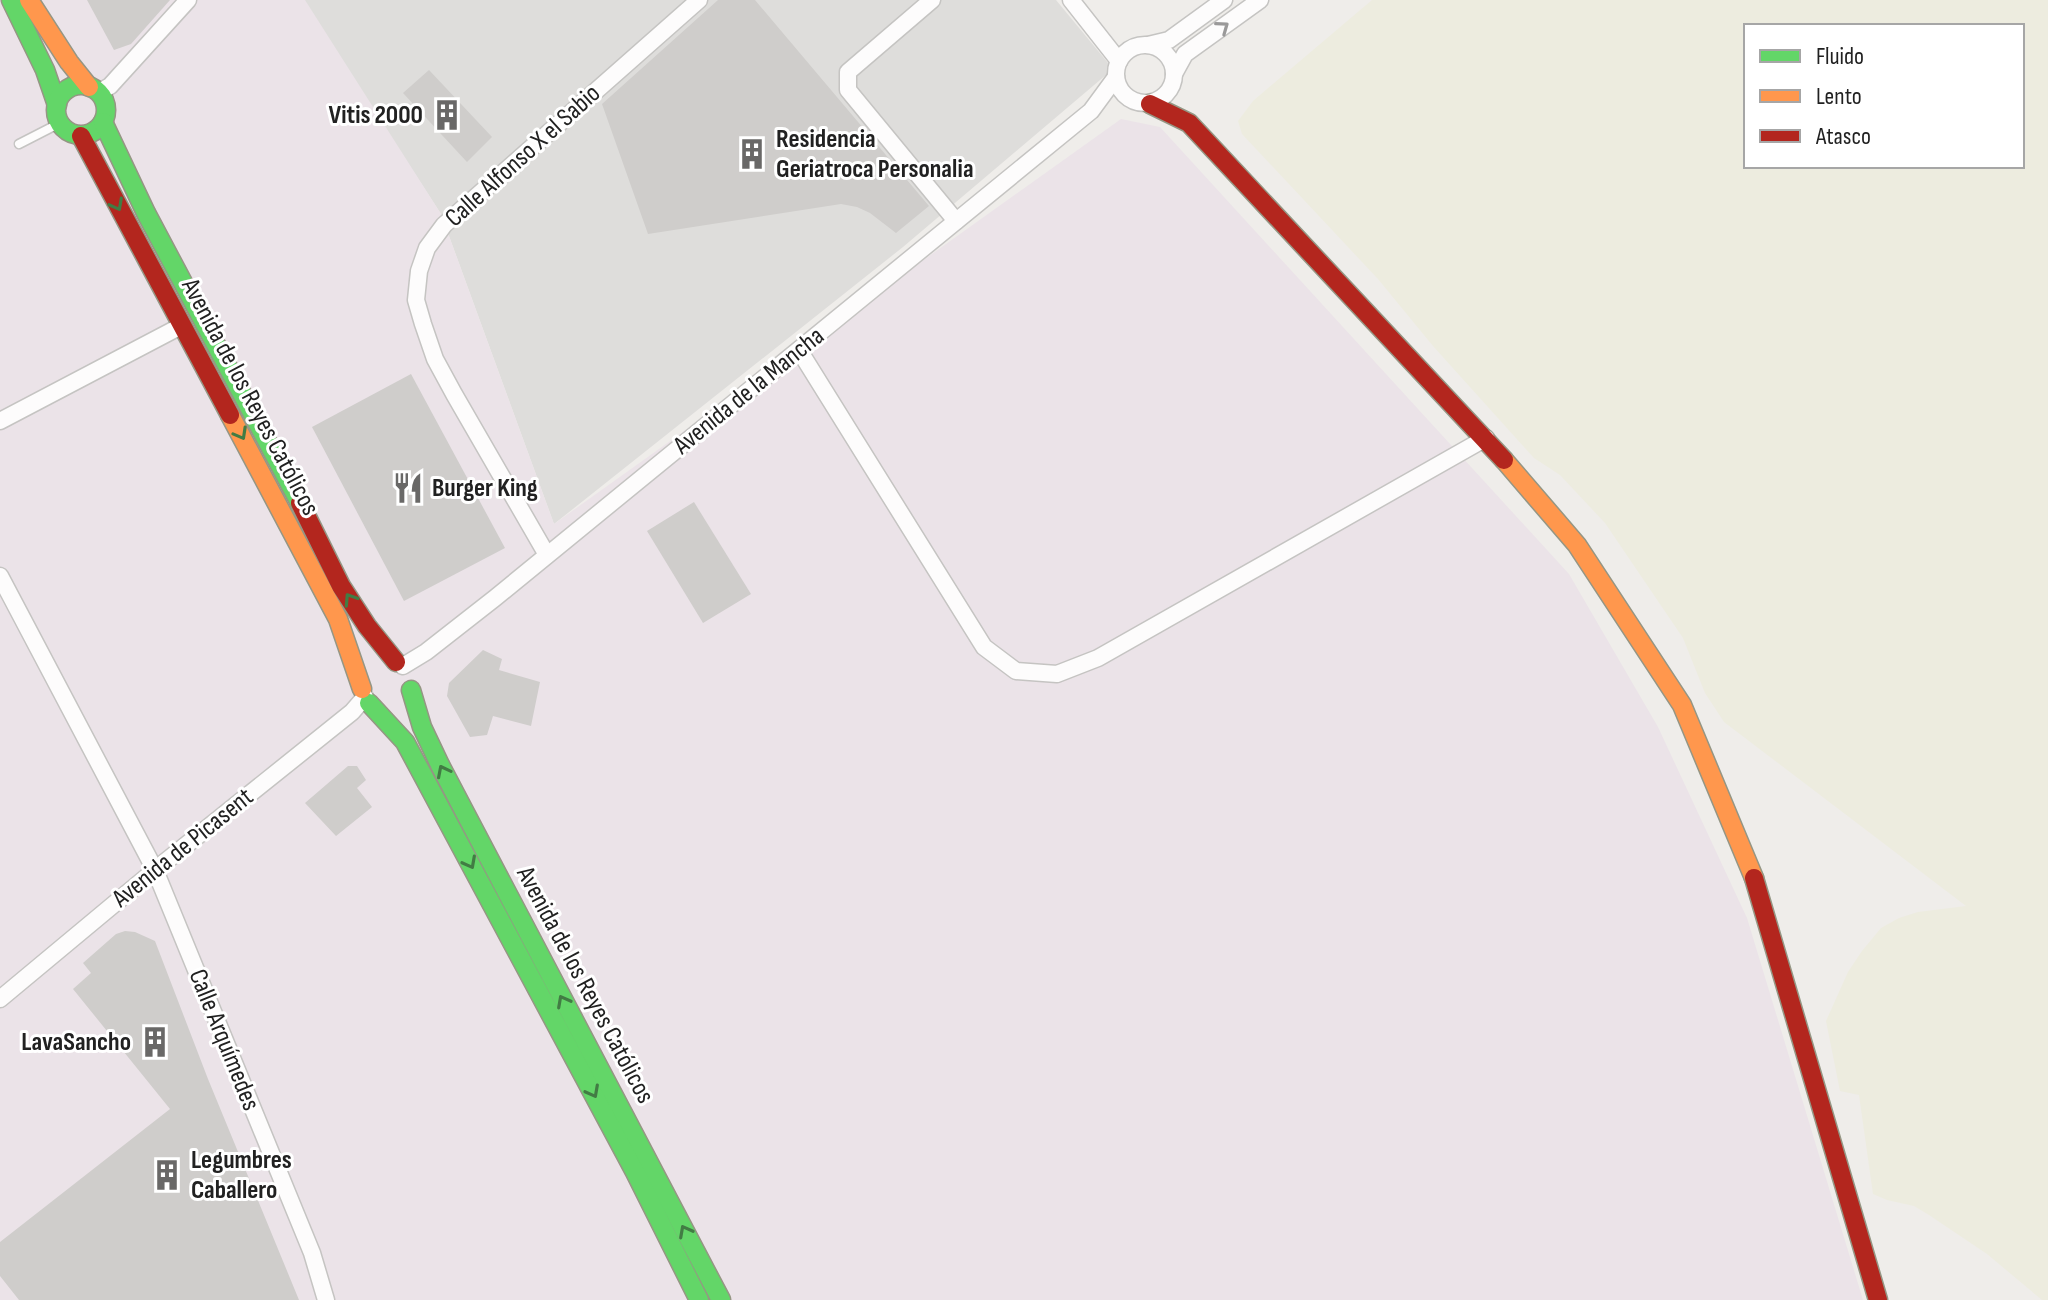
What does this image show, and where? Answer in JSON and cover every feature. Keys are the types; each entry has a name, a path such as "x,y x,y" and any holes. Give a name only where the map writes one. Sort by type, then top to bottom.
{"street":[{"path":"11,0 45,70 58,114 73,134 81,136 93,132 103,122 106,108 69,62 29,0"},
{"path":"58,114 64,92 71,87 94,90 110,86 188,0"},
{"name":"Calle Alfonso X el Sabio","path":"547,555 435,359 416,300 419,271 427,248 444,225 699,0"},
{"path":"932,0 848,72 848,90 956,221"},
{"path":"1071,0 1121,63 1125,96 1189,123 1486,438 1577,545 1682,705 1753,873 1878,1300"},
{"path":"1121,63 1148,45 1169,40 1224,0"},
{"path":"1150,104 1166,95 1185,54 1260,0"},
{"path":"1148,45 1163,51 1169,58 1173,80 1189,123"},
{"name":"Avenida de la Mancha","path":"1091,111 1121,63"},
{"name":"Avenida de la Mancha","path":"400,664 426,652 1091,111 1125,96"},
{"name":"Avenida de los Reyes Católicos","path":"103,122 146,213 303,508 341,586 367,626 400,664"},
{"name":"Avenida de los Reyes Católicos","path":"81,136 338,619 365,696 405,742 635,1172 699,1300"},
{"path":"0,421 181,326"},
{"path":"799,350 984,647 1016,671 1057,674 1098,658 1486,438"},
{"name":"Calle Arquímedes","path":"0,576 155,870 312,1253 326,1300"},
{"path":"388,660 400,664 409,673 411,690 403,704 384,710 365,696 362,679 373,664 388,660"},
{"name":"Avenida de los Reyes Católicos","path":"411,690 422,727 440,765 721,1300"},
{"name":"Avenida de Picasent","path":"0,999 352,712 365,696"}],"lane":[{"path":"19,144 58,114"}],"shaded area":[{"path":"0,0 305,0 441,214 554,524 1121,119 1160,127 1569,574 1658,727 1747,918 1863,1300 0,1300"},
{"path":"302,0 1056,0 1113,69 903,247 554,524 441,214"},
{"path":"1372,0 2048,0 2048,1300 2042,1300 1987,1254 1929,1215 1914,1206 1873,1194 1859,1095 1840,1091 1826,1021 1848,972 1862,951 1881,928 1899,918 1918,912 1966,906 1724,722 1705,693 1683,638 1605,523 1560,475 1534,458 1433,346 1378,279 1242,134 1238,121 1253,101"}],"building":[{"path":"87,0 170,0 131,44 114,50"},
{"name":"Residencia Geriatroca Personalia","path":"718,0 755,0 929,206 896,233 870,213 841,204 648,234 602,104"},
{"name":"Vitis 2000","path":"429,70 492,137 467,162 403,93"},
{"name":"Burger King","path":"411,374 505,548 404,601 312,427"},
{"path":"694,502 751,594 703,623 647,531"},
{"path":"483,650 502,659 499,670 540,682 531,726 493,716 487,735 470,737 447,696 449,683"},
{"path":"348,766 357,766 366,780 357,788 372,807 336,836 305,803"},
{"name":"Legumbres Caballero","path":"125,931 155,941 299,1300 19,1300 0,1276 0,1242 170,1109 73,989 91,973 83,963 116,934"}],"traffic: fast":[{"path":"11,0 45,70 57,105"},
{"path":"81,85 99,92 106,110 99,128 81,135 63,128 56,110 63,92 81,85"},
{"path":"103,122 146,213 300,503"},
{"path":"411,690 422,727 440,765 721,1300"},
{"path":"369,703 405,742 635,1172 699,1300"}],"traffic: slow":[{"path":"29,0 89,87"},
{"path":"230,415 338,619 362,689"},
{"path":"1504,460 1577,545 1682,705 1754,878"}],"traffic: jam":[{"path":"1150,104 1189,123 1504,460"},
{"path":"81,136 230,415"},
{"path":"300,503 341,586 396,662"},
{"path":"1754,878 1878,1300"}],"place":[{"name":"Vitis 2000","path":"447,115"},
{"name":"Residencia Geriatroca Personalia","path":"752,154"},
{"name":"Burger King","path":"408,488"},
{"name":"LavaSancho","path":"155,1042"},
{"name":"Legumbres Caballero","path":"167,1175"}]}
